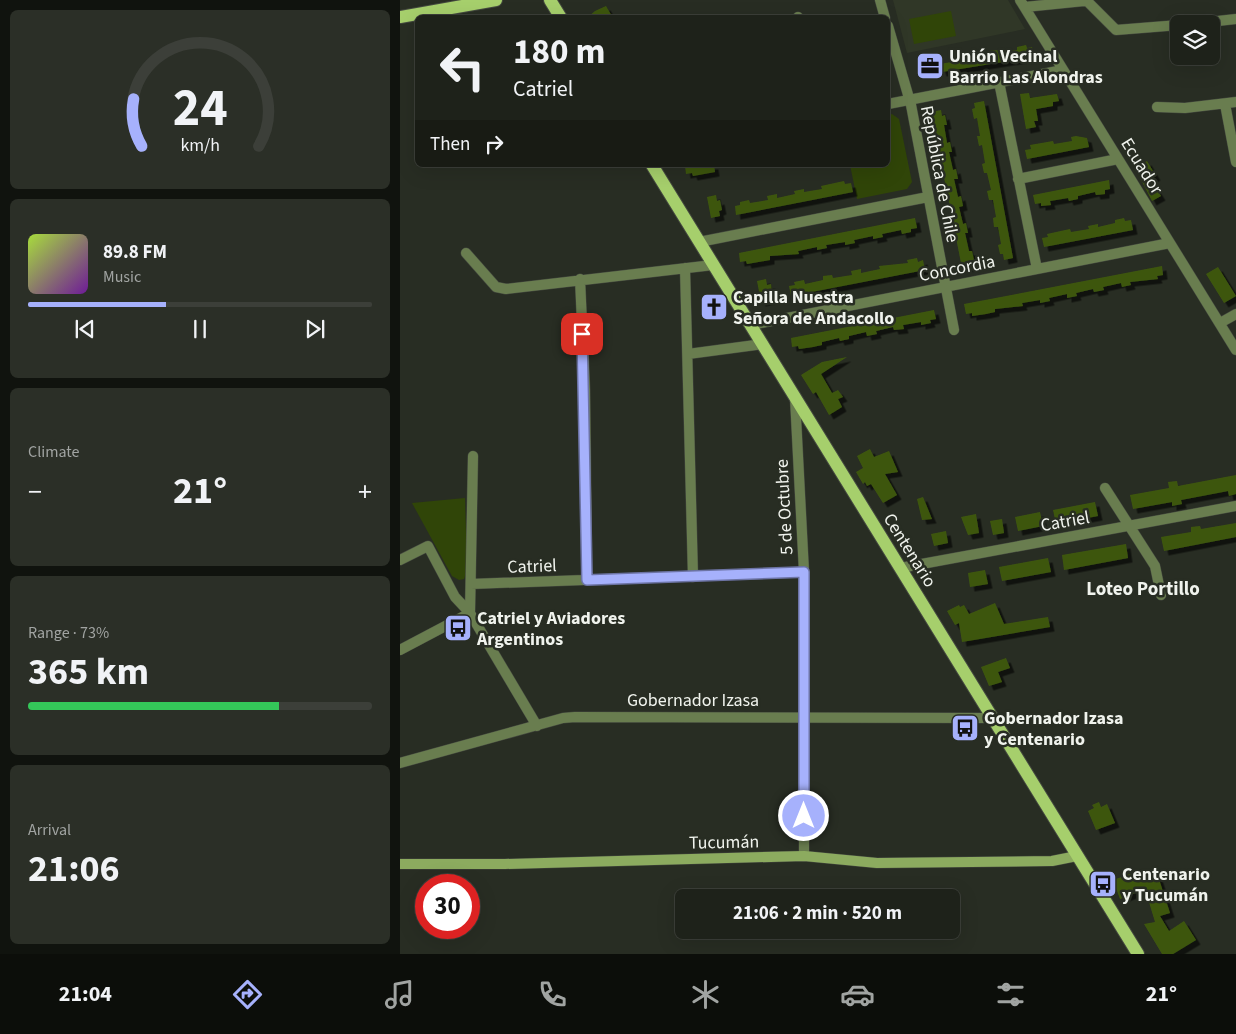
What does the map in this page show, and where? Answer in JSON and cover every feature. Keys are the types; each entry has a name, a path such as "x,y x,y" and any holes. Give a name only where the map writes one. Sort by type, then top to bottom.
{"main road":[{"path":"400,17 496,0"},
{"path":"550,0 559,15"},
{"name":"Centenario","path":"653,167 1138,954"},
{"name":"Tucumán","path":"400,864 505,864 804,856 877,862 1052,861 1078,856"}],"street":[{"path":"880,0 884,15"},
{"path":"1022,4 1088,2 1116,30 1170,26"},
{"name":"Ecuador","path":"1022,4 1236,350"},
{"path":"1220,21 1236,19"},
{"name":"República de Chile","path":"890,33 909,100 954,330"},
{"path":"890,104 1063,70"},
{"path":"998,82 1037,269"},
{"path":"1157,107 1185,108 1236,102"},
{"path":"1225,104 1236,162"},
{"path":"1018,179 1118,159"},
{"path":"699,242 928,197"},
{"name":"Concordia","path":"751,325 1170,243"},
{"path":"466,252 496,287 506,289 714,264"},
{"path":"685,268 694,577"},
{"path":"580,279 587,580"},
{"path":"1220,323 1236,314"},
{"path":"688,354 762,344"},
{"name":"5 de Octubre","path":"795,397 804,572 804,856"},
{"path":"470,613 473,456"},
{"path":"1105,488 1155,566 1161,595"},
{"name":"Catriel","path":"900,568 1236,506"},
{"path":"400,560 428,546 455,597 470,613 537,726"},
{"name":"Catriel","path":"471,584 804,572"},
{"path":"400,650 470,613"},
{"name":"Gobernador Izasa","path":"400,763 575,717 804,716 992,718"}],"shaded area":[{"path":"893,0 1008,0 1025,29 907,53"}],"green space":[{"path":"951,11 956,36 914,44 909,19"},
{"path":"890,114 899,119 912,182 907,189 857,199 850,167 890,167"},
{"path":"465,498 467,571 464,579 459,580 452,576 412,503"}],"building":[{"path":"606,6 611,15 590,15"},
{"path":"1026,45 1027,48 1032,47 1034,57 942,72 940,64 963,60 962,57 971,55 972,58 990,55 989,51 999,50 999,53 1017,50 1017,47"},
{"path":"1029,93 1030,98 1057,94 1059,101 1053,102 1053,106 1036,109 1038,121 1034,121 1036,127 1026,129 1020,94"},
{"path":"984,101 1013,258 1004,260 998,245 1001,244 998,227 994,227 993,218 996,217 993,200 989,200 987,191 991,190 987,173 984,173 982,164 985,163 982,145 979,146 977,136 980,136 977,118 974,119 972,109 975,108 974,103"},
{"path":"941,110 942,116 945,115 947,125 944,125 947,143 950,142 952,152 949,152 953,170 956,169 958,179 954,179 958,197 961,196 963,206 959,207 963,224 966,223 968,233 965,233 969,251 972,251 974,260 970,261 971,267 962,268 931,112"},
{"path":"1071,137 1087,138 1089,147 1027,159 1025,150 1031,149 1030,145 1053,141 1054,144 1072,141"},
{"path":"1147,161 1156,176 1150,179 1161,196 1152,201 1135,168"},
{"path":"685,167 714,167 715,172 693,176 692,173 686,174"},
{"path":"1109,180 1110,189 1105,190 1105,194 1096,195 1095,192 1078,196 1078,199 1069,201 1068,198 1050,201 1051,205 1041,206 1041,203 1035,204 1033,195"},
{"path":"844,181 845,184 851,183 853,192 736,215 735,206 740,205 740,202 749,200 750,203 768,200 767,196 777,194 777,198 795,194 794,191 804,189 804,192 822,189 821,186"},
{"path":"716,195 717,201 720,200 722,210 719,211 720,216 711,218 707,197"},
{"path":"915,218 917,228 911,229 911,232 902,234 901,230 882,234 883,237 873,239 873,236 854,240 855,243 845,245 845,242 826,245 827,248 817,250 817,247 798,251 799,254 770,256 770,260 747,264 746,261 740,262 739,253"},
{"path":"1124,218 1125,221 1131,220 1133,230 1044,247 1042,238 1048,237 1047,234 1070,229 1071,232 1089,229 1088,226 1098,224 1098,227 1115,223 1115,220"},
{"path":"917,258 918,262 923,260 925,270 791,296 789,286 795,285 794,282 804,280 805,284 823,280 823,276 832,275 833,278 852,275 851,271 861,269 861,273 880,269 879,266 908,263 907,260"},
{"path":"1162,266 1163,275 1157,276 1158,279 1130,282 1131,285 1122,287 1121,283 1103,287 1104,290 1094,292 1093,289 1076,293 1077,296 1067,298 1067,294 1049,298 1050,301 1040,303 1040,300 1022,303 1023,306 995,309 995,312 986,314 972,316 972,313 966,314 964,304"},
{"path":"1218,267 1236,296 1224,303 1206,274"},
{"path":"766,279 767,285 771,284 772,294 769,294 770,300 761,302 757,281"},
{"path":"934,310 936,319 930,320 931,323 921,325 921,322 903,325 904,329 894,330 893,327 876,331 877,334 867,336 866,332 849,336 849,339 840,341 839,338 822,342 822,345 813,347 799,349 798,346 792,347 791,338"},
{"path":"847,357 821,374 832,393 838,390 843,397 838,399 842,407 829,415 816,392 813,394 801,375 822,362"},
{"path":"870,449 874,457 889,451 898,472 885,474 897,495 883,503 871,484 867,486 865,482 863,484 856,472 863,468 857,456"},
{"path":"1236,475 1236,494 1229,496 1228,491 1181,500 1182,504 1172,506 1172,502 1133,509 1130,495 1169,488 1168,482 1177,481 1178,486"},
{"path":"923,497 932,519 922,520 917,499"},
{"path":"1095,502 1098,516 1056,524 1053,510"},
{"path":"1040,512 1043,526 1018,531 1015,517"},
{"path":"976,514 979,533 968,535 961,517"},
{"path":"1002,519 1004,533 993,535 990,521"},
{"path":"1236,523 1236,537 1164,551 1161,537 1191,532 1191,527 1200,526 1201,529"},
{"path":"946,531 948,543 934,546 931,534"},
{"path":"1126,544 1128,558 1064,570 1062,555"},
{"path":"1048,558 1051,572 1002,581 999,567"},
{"path":"985,570 988,584 970,587 968,573"},
{"path":"995,603 1004,624 1048,617 1050,627 962,642 959,623 955,625 947,611 959,605 960,607 964,605 969,614"},
{"path":"1006,658 1010,668 998,672 1002,682 989,686 981,667"},
{"path":"1099,802 1101,807 1107,804 1115,823 1096,830 1088,811 1094,808 1092,805"},
{"path":"1156,870 1170,913 1160,916 1169,931 1184,921 1196,940 1173,954 1162,954 1144,924 1155,922 1145,889 1120,899 1113,880 1133,873 1133,875 1137,873 1139,877"}],"place":[{"name":"Unión Vecinal Barrio Las Alondras","path":"930,66"},
{"name":"Capilla Nuestra Señora de Andacollo","path":"714,307"},
{"name":"Catriel y Aviadores Argentinos","path":"458,628"},
{"name":"Gobernador Izasa y Centenario","path":"965,728"},
{"name":"Centenario y Tucumán","path":"1103,884"}],"district":[{"name":"Loteo Portillo","path":"1143,588"}],"route":[{"path":"582,334 587,580 804,572 804,816"}]}
